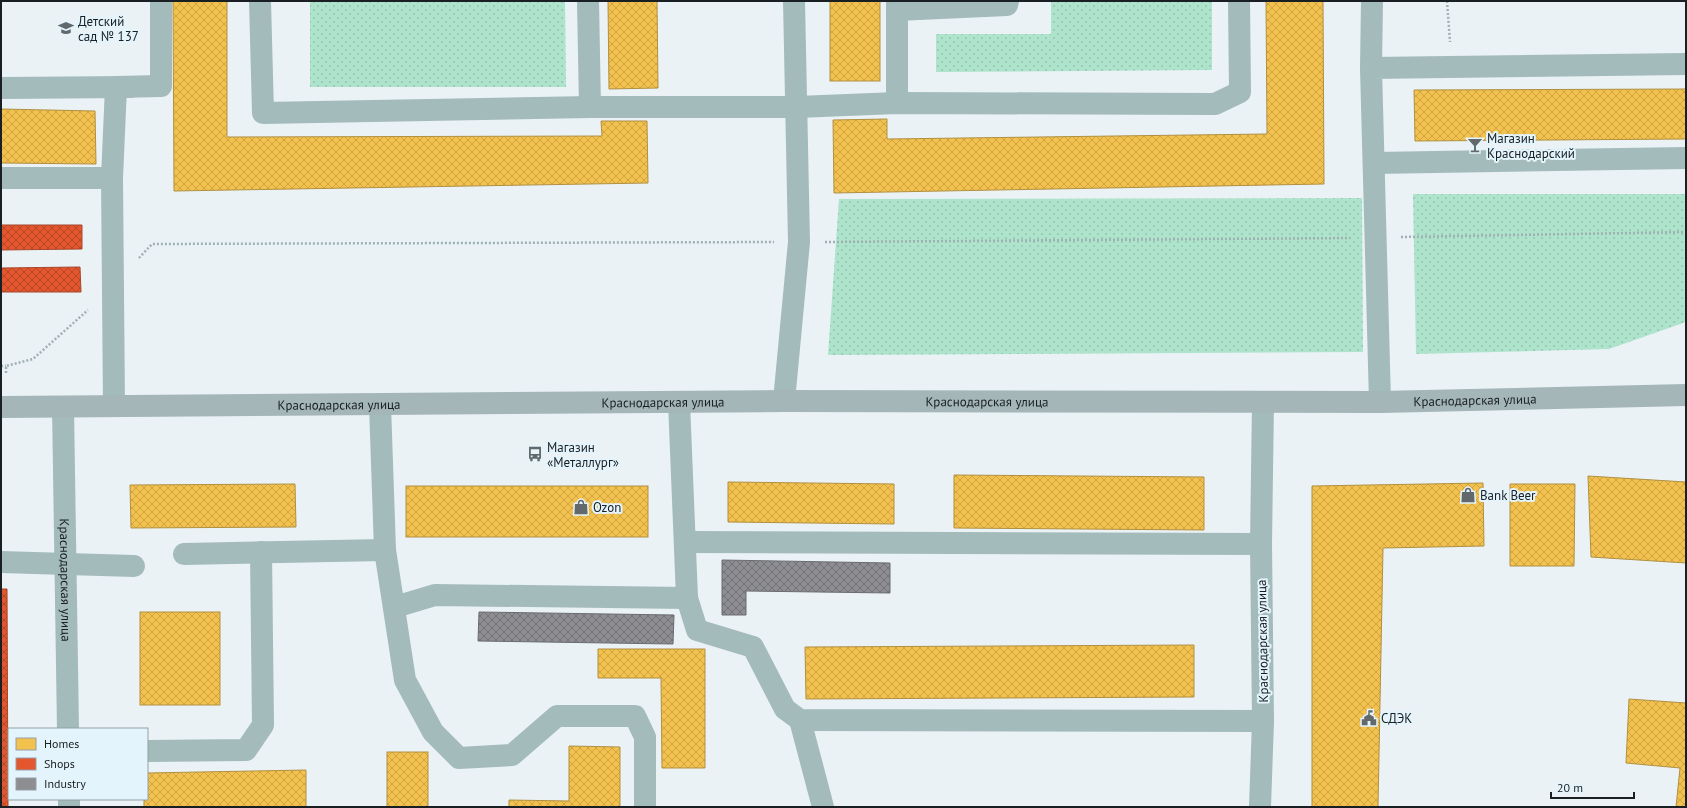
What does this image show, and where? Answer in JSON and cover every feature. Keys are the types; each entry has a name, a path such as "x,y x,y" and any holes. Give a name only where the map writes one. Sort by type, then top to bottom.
{"main road":[{"name":"Краснодарская улица","path":"1,407 784,401 1380,402 1686,395"}],"street":[{"path":"1,88 161,86 161,1"},
{"path":"260,1 263,113 590,107 797,107 898,103 1215,104 1240,92 1240,1"},
{"path":"588,1 590,107"},
{"path":"784,401 799,242 794,1"},
{"path":"898,103 897,6 1007,4 1008,1"},
{"path":"1372,1 1371,68 1380,402"},
{"path":"1371,68 1686,64"},
{"path":"114,406 112,178 116,87"},
{"path":"1374,163 1686,158"},
{"path":"1,178 112,178"},
{"path":"679,402 687,598 697,630 753,647 785,709 800,720 1263,721"},
{"name":"Краснодарская улица","path":"1260,807 1263,721 1261,544 1263,402"},
{"path":"380,405 385,550 395,607 405,680 432,732 459,758 512,755 557,716 635,716 645,737 645,807"},
{"name":"Краснодарская улица","path":"63,407 68,728"},
{"path":"685,542 1261,544"},
{"path":"184,554 385,550"},
{"path":"148,751 246,750 263,725 261,552"},
{"path":"1,562 134,566"},
{"path":"395,607 435,595 687,598"},
{"path":"800,720 823,807"}],"path":[{"path":"1447,1 1452,66"},
{"path":"1,366 33,359 112,288 152,244 1376,238 1686,232"},
{"path":"6,366 6,372"}],"green space":[{"path":"310,1 565,1 566,87 310,87"},
{"path":"1051,1 1212,1 1212,70 936,72 936,34 1051,34"},
{"path":"1413,194 1686,194 1686,322 1609,349 1416,354"},
{"path":"1362,198 1363,352 828,355 839,199"}],"building: Homes":[{"path":"173,1 227,1 227,137 602,136 601,121 647,121 648,183 174,191"},
{"path":"608,1 657,1 658,88 609,89"},
{"path":"830,1 880,1 880,81 830,81"},
{"path":"1266,1 1323,1 1324,184 834,193 833,120 887,119 887,139 1267,134"},
{"path":"1686,89 1686,139 1415,141 1414,90"},
{"path":"1,109 95,111 96,164 1,163"},
{"path":"954,475 1204,477 1204,530 954,528"},
{"path":"1588,476 1686,482 1686,563 1591,557"},
{"path":"728,482 894,484 894,524 728,522"},
{"path":"1483,483 1484,546 1383,548 1378,807 1312,807 1312,486"},
{"path":"295,484 296,527 131,528 130,485"},
{"path":"1510,484 1575,484 1574,566 1510,566"},
{"path":"406,486 648,486 648,537 406,537"},
{"path":"140,612 220,612 220,705 140,705"},
{"path":"1194,645 1194,697 806,699 805,647"},
{"path":"598,649 705,649 705,768 662,768 661,678 598,678"},
{"path":"1629,699 1686,703 1686,807 1676,807 1680,768 1626,763"},
{"path":"569,746 620,747 620,807 509,807 509,800 569,801"},
{"path":"387,752 428,752 428,807 387,807"},
{"path":"306,770 306,807 144,807 144,800 148,800 148,773"}],"building: Shops":[{"path":"1,225 82,225 82,249 1,250"},
{"path":"80,267 81,292 1,292 1,268"},
{"path":"1,589 7,589 8,807 1,807"}],"building: Industry":[{"path":"722,560 890,563 890,593 746,591 746,615 722,615"},
{"path":"479,612 674,615 673,644 478,641"}],"place":[{"name":"Детский сад № 137","path":"66,28"},
{"name":"Магазин Краснодарский","path":"1475,145"},
{"name":"Магазин «Металлург»","path":"535,454"},
{"name":"Bank Beer","path":"1468,495"},
{"name":"Ozon","path":"581,507"},
{"name":"СДЭК","path":"1369,718"}]}
